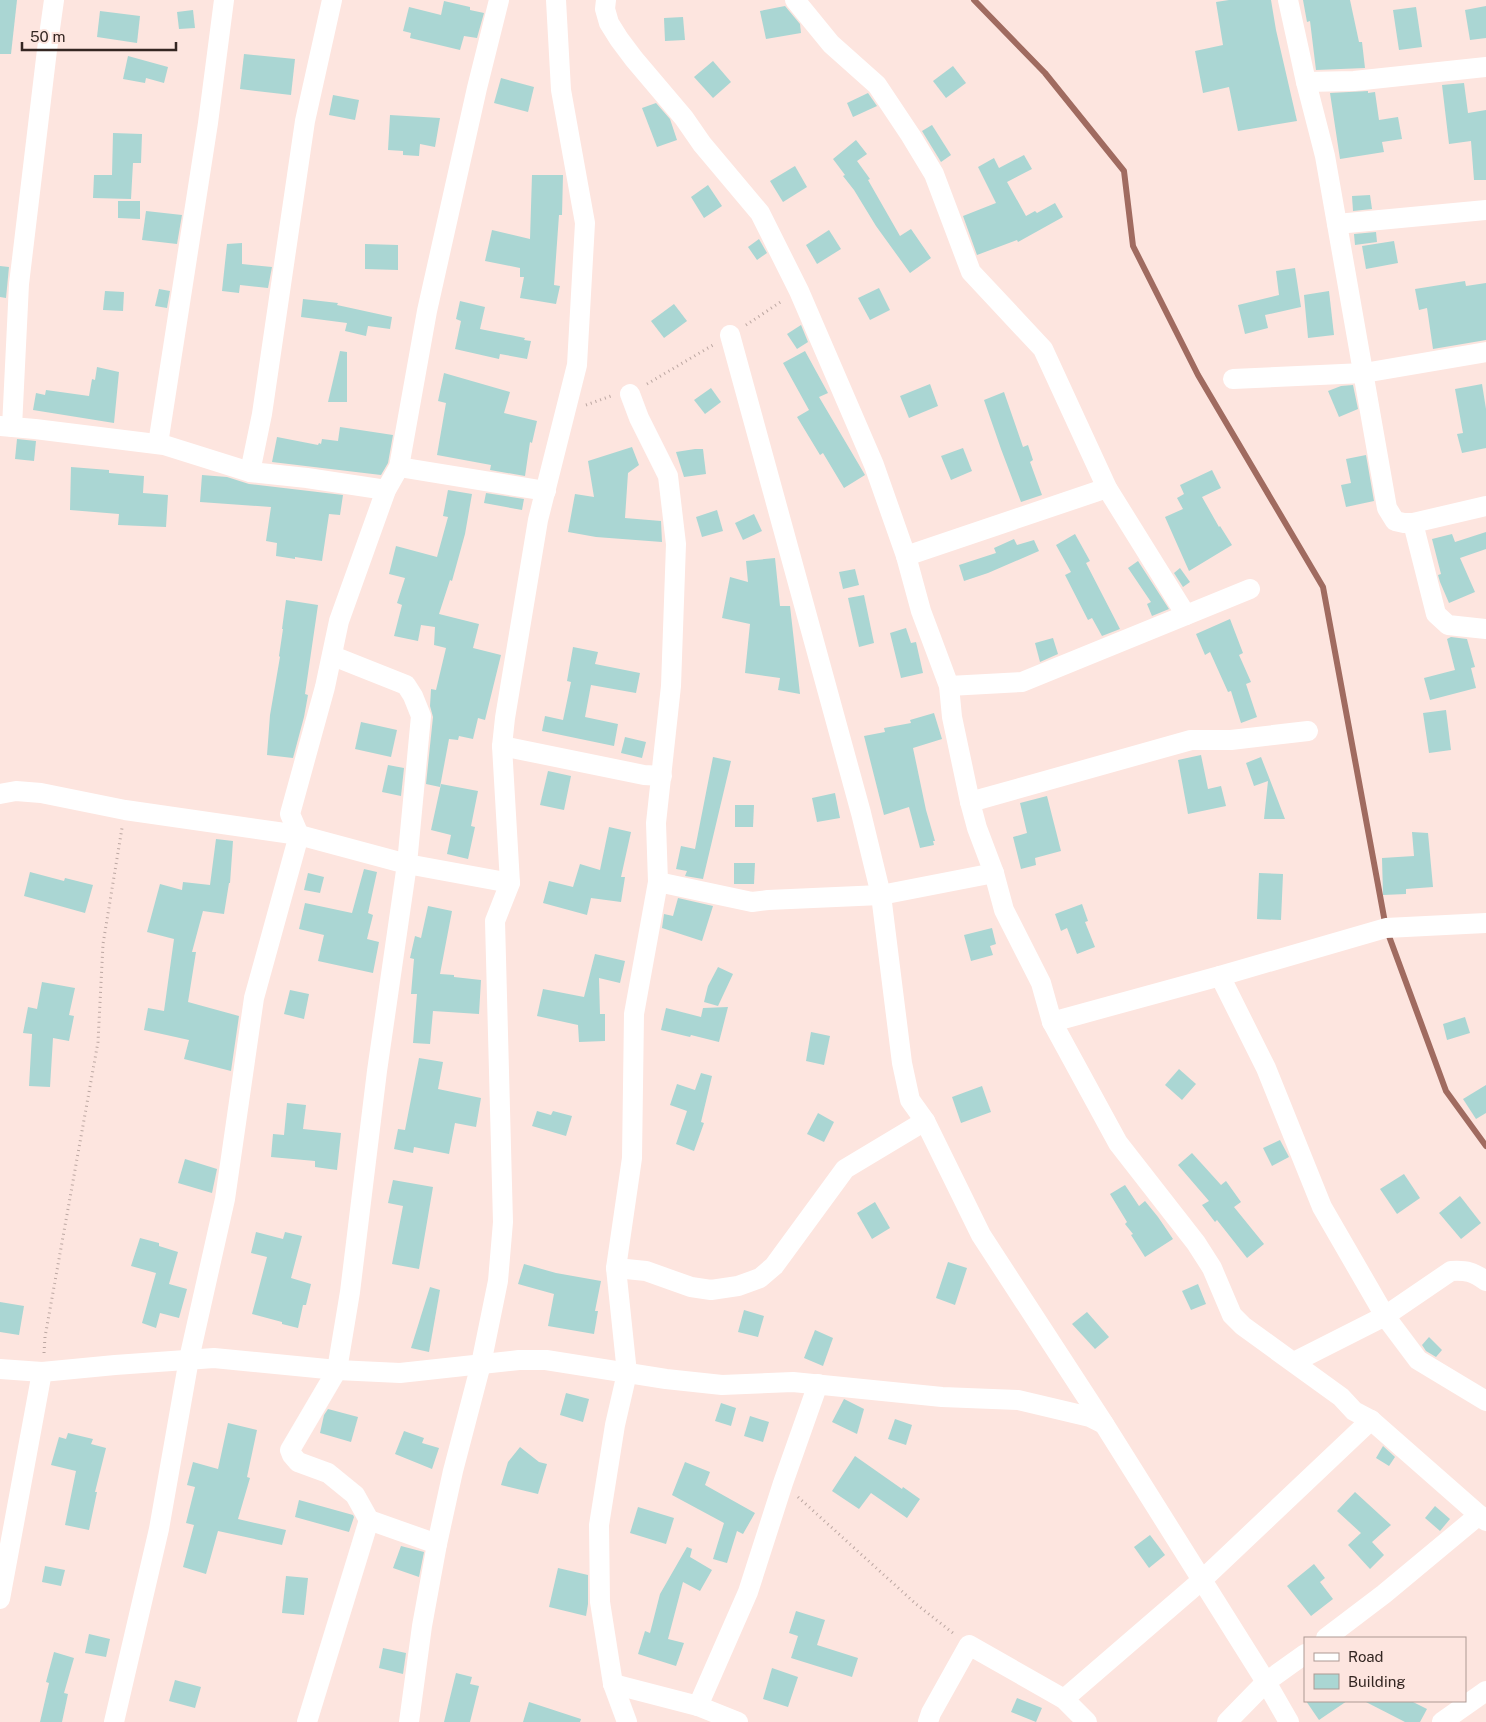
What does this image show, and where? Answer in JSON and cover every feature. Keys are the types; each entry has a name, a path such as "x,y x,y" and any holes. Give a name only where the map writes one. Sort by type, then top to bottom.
{"street":[{"path":"54,0 19,284 6,427 158,444 250,472 386,490"},
{"path":"158,444 208,123 224,0"},
{"path":"250,472 262,414 305,121 332,0"},
{"path":"114,1722 159,1529 189,1360 225,1199 254,998 299,835 290,814 333,656 339,621 386,490 399,467 427,311 477,88 499,0"},
{"path":"409,1722 421,1635 437,1544 452,1471 481,1364 498,1281 503,1222 495,921 510,884 502,746 536,530 577,364 585,223 561,90 556,0"},
{"path":"606,0 605,9 609,23 619,39 684,118 702,144 760,213 799,291 874,466 906,556 921,610 949,686 952,717 970,802 1009,922 1041,983 1052,1022 1118,1144 1196,1243 1212,1268 1232,1315 1243,1326 1341,1397 1354,1411 1371,1420 1482,1518 1327,1637"},
{"path":"794,0 831,44 877,85 911,136 934,174 971,272 1043,349 1107,488 1186,616"},
{"path":"1288,0 1325,156 1387,508 1395,521 1413,523 1486,506"},
{"path":"1306,82 1354,81 1486,67"},
{"path":"1337,224 1486,210"},
{"path":"730,335 861,813 881,895 902,1063 910,1100 925,1121 981,1235 1104,1424 1266,1682 1289,1722"},
{"path":"1233,379 1364,373 1486,352"},
{"path":"623,1721 613,1684 600,1602 599,1525 615,1425 627,1373 616,1268 632,1158 634,1014 658,882 656,823 671,686 676,544 668,476 639,418 630,394"},
{"path":"399,467 546,491"},
{"path":"906,556 1107,488"},
{"path":"1413,523 1436,614 1448,624 1486,629"},
{"path":"949,686 1022,682 1250,589"},
{"path":"333,656 406,685 413,696 421,716 408,864 377,1071 350,1292 337,1370 290,1450 298,1462 328,1472 355,1495 369,1520 437,1544"},
{"path":"970,802 1191,740 1231,740 1308,731"},
{"path":"502,746 644,775 662,776"},
{"path":"0,794 16,791 41,793 124,810 299,835 408,864 510,884"},
{"path":"658,882 752,902 881,895 994,873"},
{"path":"1052,1022 1386,928 1486,923"},
{"path":"1220,976 1266,1068 1322,1207 1385,1316 1418,1360 1486,1401"},
{"path":"616,1268 646,1271 704,1290 738,1286 760,1278 774,1266 845,1169 925,1121"},
{"path":"1294,1362 1385,1316 1451,1272 1475,1273 1486,1281"},
{"path":"0,1369 42,1372 115,1364 214,1358 337,1370 400,1373 519,1360 546,1360 722,1386 793,1382 942,1397 1018,1400 1090,1417 1104,1424"},
{"path":"0,1599 42,1372"},
{"path":"698,1706 748,1592 783,1483 818,1384"},
{"path":"1064,1699 1202,1580 1371,1420"},
{"path":"307,1722 369,1520"},
{"path":"928,1722 930,1713 969,1645 1064,1699 1086,1722"},
{"path":"1227,1722 1266,1682 1304,1655"},
{"path":"613,1684 698,1706 738,1722"},
{"path":"1442,1722 1486,1691"}],"path":[{"path":"565,413 617,394 630,394 730,335 799,291"},
{"path":"42,1372 45,1337 98,1042 103,944 124,810"},
{"path":"783,1483 916,1604 969,1645"}],"building":[{"path":"0,0 17,0 11,54 0,54"},
{"path":"1229,0 1271,0 1297,121 1238,131 1229,87 1203,93 1195,51 1223,45 1216,2"},
{"path":"1303,0 1350,0 1359,42 1362,42 1365,68 1316,70 1310,21 1307,22"},
{"path":"444,1 470,7 470,10 484,13 477,38 464,36 460,50 410,38 411,33 403,31 409,7 441,15"},
{"path":"785,6 800,24 801,33 766,39 760,11"},
{"path":"1486,6 1486,38 1470,40 1465,10"},
{"path":"1416,7 1422,47 1399,50 1393,10"},
{"path":"193,10 195,28 179,29 177,12"},
{"path":"100,11 140,16 137,43 97,37"},
{"path":"683,17 685,40 665,41 664,18"},
{"path":"244,54 295,59 291,95 240,89"},
{"path":"128,56 168,67 164,83 146,78 145,83 123,79"},
{"path":"713,61 731,82 713,98 694,77"},
{"path":"953,66 966,83 946,98 933,81"},
{"path":"501,78 534,87 528,112 494,103"},
{"path":"1464,83 1468,113 1486,110 1486,180 1474,180 1471,141 1449,144 1442,85"},
{"path":"1368,91 1368,93 1375,92 1379,120 1398,117 1402,139 1382,142 1384,152 1340,159 1330,93"},
{"path":"868,93 877,106 853,117 847,103"},
{"path":"333,95 359,100 355,120 329,115"},
{"path":"656,103 670,119 677,140 657,147 642,108"},
{"path":"390,115 440,118 435,147 420,144 419,156 403,155 403,151 388,150"},
{"path":"932,125 951,155 941,162 922,131"},
{"path":"113,133 142,134 141,163 133,163 131,199 93,198 94,175 112,175"},
{"path":"856,140 867,154 857,161 870,179 868,180 900,236 911,229 931,258 910,273 876,226 833,159"},
{"path":"1024,155 1032,169 1007,182 1026,216 1035,211 1037,213 1055,203 1063,217 1018,242 1017,240 977,255 963,216 996,203 978,167 994,158 999,168"},
{"path":"795,166 807,187 783,202 770,181"},
{"path":"532,175 563,175 562,215 559,215 554,285 560,286 556,304 520,298 524,277 520,277 520,268 485,261 492,230 530,239"},
{"path":"708,185 722,206 704,218 691,197"},
{"path":"1370,195 1372,209 1353,211 1352,196"},
{"path":"118,201 140,201 140,219 118,218"},
{"path":"146,211 182,215 177,244 142,240"},
{"path":"829,230 841,249 817,264 806,245"},
{"path":"1376,232 1377,242 1355,245 1354,234"},
{"path":"759,239 767,253 757,260 748,247"},
{"path":"1394,241 1398,263 1366,269 1362,246"},
{"path":"242,243 242,264 272,267 268,288 240,285 239,293 222,291 227,244"},
{"path":"365,244 398,245 398,270 365,269"},
{"path":"0,266 9,267 6,298 0,297"},
{"path":"1295,268 1301,307 1265,315 1268,328 1245,334 1238,305 1279,295 1276,271"},
{"path":"1465,281 1466,286 1486,283 1486,340 1433,349 1427,308 1419,310 1415,289"},
{"path":"879,288 890,310 870,320 858,298"},
{"path":"159,289 170,291 167,308 155,306"},
{"path":"105,291 124,292 123,311 103,310"},
{"path":"1329,291 1334,335 1308,338 1304,295"},
{"path":"303,299 338,303 337,305 392,317 390,329 368,326 366,336 345,331 347,323 301,317"},
{"path":"460,301 485,307 480,329 525,338 524,340 531,341 527,359 500,354 499,359 455,349 461,321 456,319"},
{"path":"674,304 687,321 664,338 651,321"},
{"path":"801,325 808,342 797,349 787,334"},
{"path":"340,351 347,352 347,402 328,402"},
{"path":"805,351 828,393 819,397 865,475 844,488 823,453 820,455 797,417 809,410 783,363"},
{"path":"97,367 119,372 114,423 33,410 36,393 45,395 46,390 89,396 92,379 95,380"},
{"path":"444,373 510,392 504,413 537,421 532,443 530,442 525,476 490,470 491,465 437,455 446,403 438,401"},
{"path":"930,384 938,406 909,418 900,396"},
{"path":"1482,384 1486,409 1486,448 1462,453 1457,434 1463,433 1455,389"},
{"path":"1353,385 1358,409 1339,417 1328,391 1341,386"},
{"path":"711,388 721,402 705,414 694,400"},
{"path":"1004,392 1023,447 1028,445 1033,460 1030,462 1042,495 1021,502 984,400"},
{"path":"340,427 393,435 388,463 381,475 272,462 277,437 318,445 319,443 321,444 322,439 338,441"},
{"path":"17,439 36,441 34,461 15,459"},
{"path":"632,447 639,465 628,473 625,518 661,521 662,542 596,537 568,532 575,494 594,497 588,461"},
{"path":"963,448 972,471 951,480 941,456"},
{"path":"703,449 706,474 684,477 676,452"},
{"path":"1366,455 1374,501 1346,507 1341,485 1351,483 1346,459"},
{"path":"71,467 109,470 109,473 144,476 143,493 168,495 166,527 118,525 119,514 70,510"},
{"path":"1212,470 1221,488 1202,497 1232,545 1189,571 1165,517 1183,509 1177,498 1184,494 1180,485"},
{"path":"202,475 227,477 249,484 343,495 340,515 329,514 322,561 276,556 277,543 266,541 271,507 200,502"},
{"path":"448,490 472,494 465,534 452,581 450,580 439,614 479,624 473,648 501,655 485,720 478,718 473,739 459,736 458,740 449,739 440,787 426,784 433,717 430,706 431,689 436,690 446,648 434,645 435,627 421,625 418,641 394,636 402,605 397,603 405,578 389,574 396,546 437,557 448,517 443,516"},
{"path":"486,493 524,499 522,510 484,503"},
{"path":"717,510 723,531 702,537 696,517"},
{"path":"754,514 762,531 743,540 735,523"},
{"path":"1486,532 1486,549 1460,558 1475,592 1449,603 1438,575 1441,574 1432,539 1452,534 1455,542"},
{"path":"1075,534 1090,561 1086,563 1120,629 1102,636 1092,618 1088,620 1065,575 1071,572 1056,545"},
{"path":"1014,539 1017,545 1034,540 1039,551 964,581 959,565 996,553 994,548"},
{"path":"775,558 780,606 790,606 800,694 778,690 780,678 745,673 750,624 722,618 730,577 748,582 746,561"},
{"path":"1138,561 1169,609 1152,616 1147,604 1151,602 1128,568"},
{"path":"1180,568 1190,582 1183,587 1174,573"},
{"path":"855,569 859,585 843,589 839,572"},
{"path":"864,595 874,643 859,647 848,598"},
{"path":"286,600 318,605 305,694 308,695 293,758 267,755 270,715 280,657"},
{"path":"1230,619 1243,653 1239,655 1251,682 1246,684 1257,717 1241,723 1231,691 1228,692 1210,652 1205,655 1196,634"},
{"path":"906,628 911,643 916,642 923,673 901,678 890,633"},
{"path":"1451,637 1467,639 1475,667 1471,668 1476,688 1430,700 1424,678 1455,670 1447,639"},
{"path":"1053,638 1058,654 1040,662 1035,643"},
{"path":"573,647 598,652 595,664 640,673 636,693 591,685 585,717 618,724 614,746 542,731 545,716 563,720 571,682 567,681"},
{"path":"1446,710 1451,750 1429,753 1423,713"},
{"path":"934,713 942,739 913,748 926,810 935,841 933,841 934,845 920,848 909,807 884,815 864,736 885,732 884,728 911,723 910,720"},
{"path":"361,722 397,730 391,757 355,749"},
{"path":"625,737 646,742 642,758 621,753"},
{"path":"1201,755 1208,789 1221,786 1226,806 1188,814 1178,760"},
{"path":"713,757 731,761 703,879 685,876 687,871 676,869 681,846 695,849"},
{"path":"1261,757 1285,819 1264,819 1268,781 1254,786 1246,763"},
{"path":"388,765 404,768 401,796 382,792"},
{"path":"548,771 571,776 564,810 540,805"},
{"path":"441,784 478,791 471,826 475,827 468,859 447,854 451,835 431,830"},
{"path":"835,793 840,818 817,822 812,798"},
{"path":"1047,796 1061,851 1035,858 1036,865 1021,869 1013,837 1027,833 1020,803"},
{"path":"735,805 754,805 753,827 735,827"},
{"path":"609,827 631,832 621,877 625,877 621,902 591,898 587,915 543,903 549,881 573,887 580,864 600,870"},
{"path":"1412,832 1428,833 1433,887 1406,889 1406,894 1383,895 1382,858 1414,856"},
{"path":"216,839 233,841 230,883 224,914 203,911 192,952 196,952 188,1002 239,1016 231,1071 184,1059 189,1040 144,1030 148,1008 164,1011 174,939 147,932 160,884 182,890 183,882 210,885"},
{"path":"734,863 755,863 754,884 734,884"},
{"path":"364,869 377,872 368,913 373,915 367,939 379,942 373,973 318,961 324,935 299,929 305,903 352,913"},
{"path":"30,872 64,881 65,878 93,885 85,913 24,896"},
{"path":"308,873 324,877 320,893 304,890"},
{"path":"1259,873 1283,874 1281,920 1257,919"},
{"path":"678,898 713,906 702,941 662,928 664,914 673,916"},
{"path":"1082,904 1088,921 1085,922 1095,947 1077,954 1067,928 1061,931 1055,914"},
{"path":"428,906 452,911 440,974 481,980 479,1014 433,1011 430,1044 413,1043 417,994 411,994 414,959 410,958 415,936 421,938"},
{"path":"992,928 996,944 990,946 993,955 971,961 964,935"},
{"path":"595,954 625,961 620,983 599,978 600,1014 605,1014 605,1041 579,1042 578,1025 537,1016 543,989 584,997"},
{"path":"718,967 733,974 718,1006 704,1002 708,986"},
{"path":"42,982 75,988 69,1015 74,1016 69,1041 53,1038 50,1087 29,1086 32,1034 23,1033 28,1007 37,1009"},
{"path":"290,990 309,994 304,1019 284,1014"},
{"path":"728,1007 719,1042 661,1030 666,1008 701,1017 703,1008"},
{"path":"1465,1017 1470,1033 1447,1040 1443,1024"},
{"path":"811,1032 830,1036 824,1065 806,1061"},
{"path":"419,1058 443,1062 438,1089 481,1098 476,1127 455,1123 449,1154 414,1147 413,1153 394,1149 398,1129 405,1130"},
{"path":"1179,1069 1196,1084 1182,1100 1165,1085"},
{"path":"701,1073 712,1076 701,1122 704,1123 694,1151 676,1144 687,1111 670,1105 677,1084 695,1090"},
{"path":"1486,1085 1486,1113 1476,1119 1463,1099"},
{"path":"982,1086 991,1112 961,1123 952,1097"},
{"path":"287,1103 306,1105 303,1129 341,1133 337,1170 315,1167 315,1161 271,1157 273,1134 284,1135"},
{"path":"537,1111 551,1115 553,1111 572,1116 566,1136 532,1126"},
{"path":"818,1113 834,1122 824,1142 807,1134"},
{"path":"1280,1140 1289,1157 1272,1166 1263,1148"},
{"path":"1192,1153 1221,1185 1226,1181 1241,1202 1234,1207 1264,1244 1247,1258 1217,1220 1215,1222 1202,1205 1209,1201 1178,1165"},
{"path":"185,1159 217,1169 212,1193 178,1183"},
{"path":"1404,1174 1420,1198 1397,1214 1380,1189"},
{"path":"393,1180 433,1187 419,1269 392,1264 403,1206 388,1203"},
{"path":"1125,1185 1139,1206 1145,1201 1173,1239 1145,1257 1131,1235 1133,1234 1125,1224 1127,1222 1110,1194"},
{"path":"1460,1196 1481,1223 1461,1239 1439,1213"},
{"path":"875,1202 890,1228 872,1239 857,1213"},
{"path":"256,1232 283,1239 285,1232 302,1236 291,1278 311,1284 306,1305 303,1305 298,1328 252,1314 267,1257 251,1253"},
{"path":"140,1238 159,1243 159,1246 178,1252 169,1284 187,1289 179,1318 160,1313 156,1328 142,1323 156,1273 131,1266"},
{"path":"948,1262 967,1268 955,1305 936,1298"},
{"path":"524,1264 556,1273 601,1281 595,1311 598,1311 594,1334 548,1326 554,1294 518,1284"},
{"path":"1198,1284 1206,1304 1191,1310 1182,1291"},
{"path":"430,1287 440,1290 429,1352 411,1348"},
{"path":"0,1302 24,1306 19,1335 0,1332"},
{"path":"744,1310 764,1316 758,1337 738,1332"},
{"path":"1087,1312 1109,1337 1095,1349 1072,1324"},
{"path":"815,1330 833,1338 823,1366 804,1358"},
{"path":"1429,1337 1442,1350 1436,1357 1426,1351 1422,1345"},
{"path":"566,1393 589,1399 583,1422 560,1415"},
{"path":"844,1399 864,1409 857,1434 832,1422"},
{"path":"721,1403 736,1408 731,1426 715,1421"},
{"path":"328,1409 358,1417 351,1442 320,1433 324,1415"},
{"path":"750,1416 769,1422 763,1442 744,1436"},
{"path":"895,1419 912,1425 906,1445 888,1439"},
{"path":"228,1423 257,1430 247,1477 250,1478 238,1519 286,1530 282,1545 218,1531 206,1574 183,1567 194,1525 186,1523 195,1487 187,1485 193,1462 218,1469"},
{"path":"404,1431 424,1438 422,1443 439,1448 432,1469 395,1454"},
{"path":"68,1433 93,1439 91,1444 106,1448 95,1492 97,1492 89,1530 65,1525 76,1471 51,1465 59,1437 66,1439"},
{"path":"1383,1446 1395,1457 1389,1466 1376,1458"},
{"path":"520,1447 539,1462 547,1464 538,1494 501,1485 508,1462"},
{"path":"855,1456 902,1489 903,1487 920,1499 907,1518 871,1493 859,1509 832,1491"},
{"path":"685,1462 710,1472 705,1485 755,1513 743,1534 737,1531 727,1563 713,1559 724,1523 672,1495"},
{"path":"1355,1492 1391,1525 1372,1542 1384,1555 1370,1569 1348,1545 1361,1533 1337,1511"},
{"path":"299,1500 353,1515 349,1532 295,1517"},
{"path":"1435,1506 1450,1519 1440,1531 1425,1518"},
{"path":"638,1507 674,1518 666,1544 630,1533"},
{"path":"1150,1535 1165,1555 1149,1568 1134,1547"},
{"path":"401,1546 424,1552 419,1577 393,1568"},
{"path":"687,1547 692,1549 690,1557 712,1570 700,1591 683,1582 668,1639 684,1643 676,1666 638,1654 645,1631 650,1633 660,1594"},
{"path":"1314,1564 1325,1578 1320,1582 1333,1599 1311,1616 1287,1586"},
{"path":"45,1566 65,1570 61,1586 42,1582"},
{"path":"558,1568 588,1575 586,1616 549,1607"},
{"path":"286,1576 308,1578 304,1615 282,1613"},
{"path":"796,1611 825,1620 817,1645 858,1658 852,1677 791,1658 798,1636 789,1633"},
{"path":"89,1634 110,1639 106,1657 85,1653"},
{"path":"383,1648 406,1653 403,1674 379,1668"},
{"path":"54,1652 74,1658 64,1693 68,1694 62,1722 40,1722 49,1683 46,1682"},
{"path":"772,1668 798,1677 788,1707 763,1699"},
{"path":"456,1673 472,1677 470,1684 479,1686 470,1722 444,1722"},
{"path":"175,1680 201,1687 195,1708 169,1701"},
{"path":"1017,1698 1042,1708 1036,1722 1011,1712"},
{"path":"529,1702 581,1719 580,1722 523,1722"},
{"path":"1307,1702 1346,1702 1319,1720"},
{"path":"1366,1702 1413,1702 1427,1709 1420,1722 1405,1722"}],"waterway":[{"path":"974,0 1045,73 1124,171 1133,246 1198,375 1323,587 1386,928 1446,1091 1486,1146"}]}
